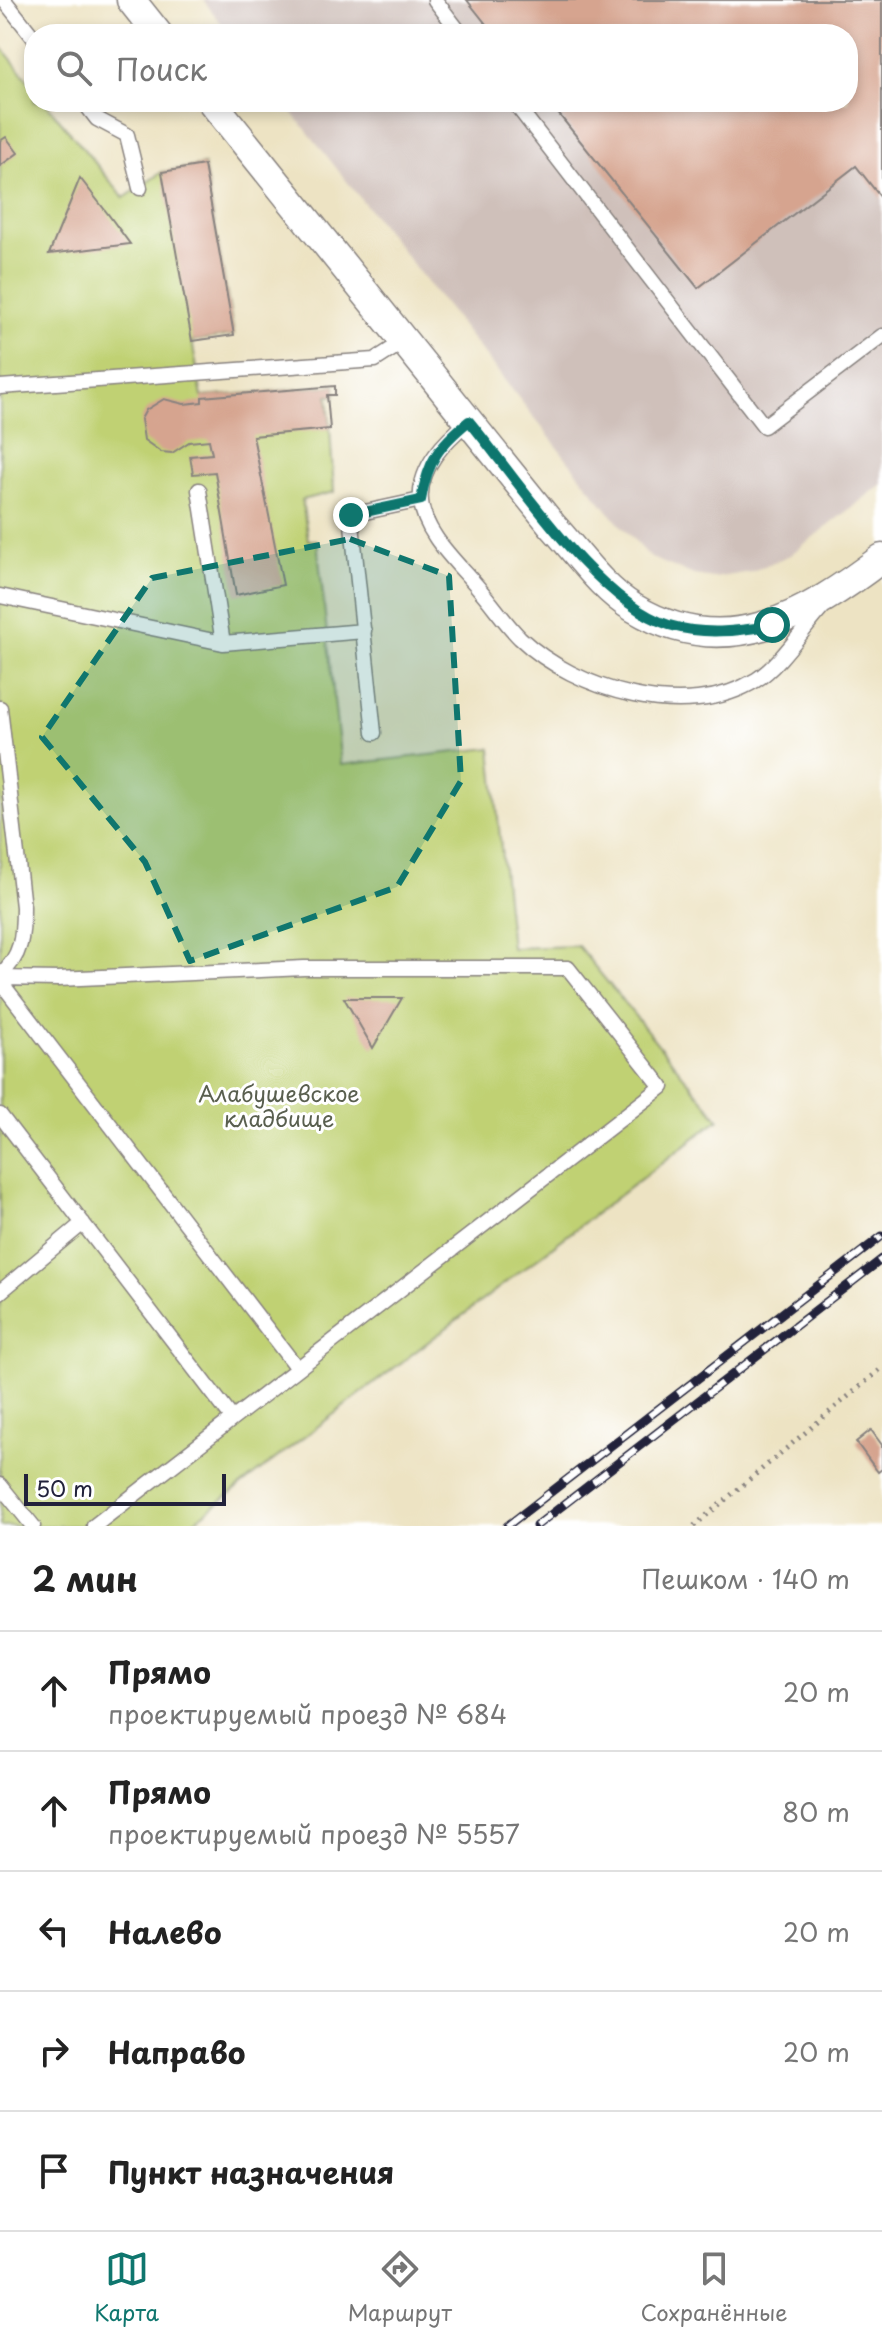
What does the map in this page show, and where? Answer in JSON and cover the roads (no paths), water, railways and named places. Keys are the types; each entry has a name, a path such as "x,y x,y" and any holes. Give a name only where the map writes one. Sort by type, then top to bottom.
{"street":[{"path":"131,0 150,24"},
{"path":"220,112 552,525 633,608 668,624 709,632 772,625 832,596 882,558"}],"lane":[{"path":"4,0 24,25"},
{"path":"435,0 453,24"},
{"path":"92,112 97,119 127,135 140,188"},
{"path":"522,112 764,426 882,336"},
{"path":"0,387 375,360 403,342"},
{"path":"469,421 443,442 426,472 421,500 431,529 519,637 577,674 617,692 651,698 694,700 725,695 759,679 832,596"},
{"path":"199,490 223,643"},
{"path":"374,733 351,515 421,500"},
{"path":"0,596 223,643 364,631"},
{"path":"0,708 23,907 22,940 15,963 0,978"},
{"path":"0,978 58,979 415,966 568,968 662,1087 94,1526"},
{"path":"0,978 297,1368"},
{"path":"0,1115 232,1418"},
{"path":"0,1292 83,1223"},
{"path":"0,1485 33,1526"}],"railway":[{"path":"507,1526 882,1236"},
{"path":"536,1526 882,1259"}],"park label":[{"name":"Алабушевское кладбище","path":"279,1104"}]}
